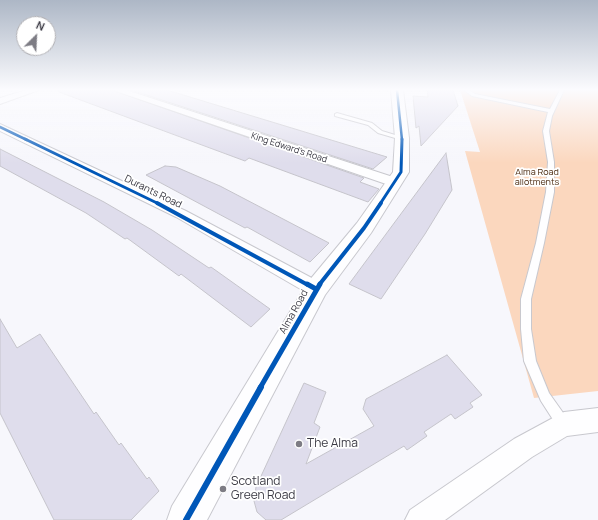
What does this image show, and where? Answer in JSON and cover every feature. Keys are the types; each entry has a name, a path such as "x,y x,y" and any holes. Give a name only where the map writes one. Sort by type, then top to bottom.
{"street":[{"name":"King Edward's Road","path":"190,114 394,182"},
{"name":"Alma Road","path":"186,520 316,289 364,228 400,172 402,138 400,114"},
{"name":"Durants Road","path":"0,127 180,214 316,289"},
{"path":"420,520 523,448 564,424 598,420"}],"lane":[{"path":"551,114 546,131 551,162 550,192 540,243 526,299 526,329 530,361 545,397 564,424"},
{"path":"337,115 370,124 380,132 402,138"}],"green space":[{"name":"Alma Road allotments","path":"468,114 598,114 598,391 534,398 465,151 480,152"}],"building":[{"path":"119,114 181,114 364,178 360,182 379,189 368,202 249,158 245,161"},
{"path":"205,114 247,114 387,157 373,169"},
{"path":"415,114 450,114 421,146 419,126 416,128"},
{"path":"0,149 104,202 152,230 209,268 211,267 270,309 251,327 181,274 179,276 127,238 125,239 86,213 0,166"},
{"path":"446,153 452,190 425,234 381,299 349,284"},
{"path":"165,166 176,167 220,186 329,243 310,262 247,227 245,228 146,175"},
{"path":"0,319 17,348 40,334 94,414 96,412 119,445 121,443 147,479 149,477 159,491 131,520 54,520 0,413"},
{"path":"447,355 482,395 470,403 473,407 455,419 451,414 424,432 427,436 407,450 404,446 281,520 266,520 257,512 254,501 256,487 304,383 326,392 314,423 320,427 306,464 374,426 363,409 366,399"}],"cycle path":[{"path":"186,520 316,289 364,228 401,172 402,138 400,114"},
{"path":"0,127 181,214 316,289"}],"place":[{"name":"The Alma","path":"299,444"},
{"name":"Scotland Green Road","path":"223,489"}]}
